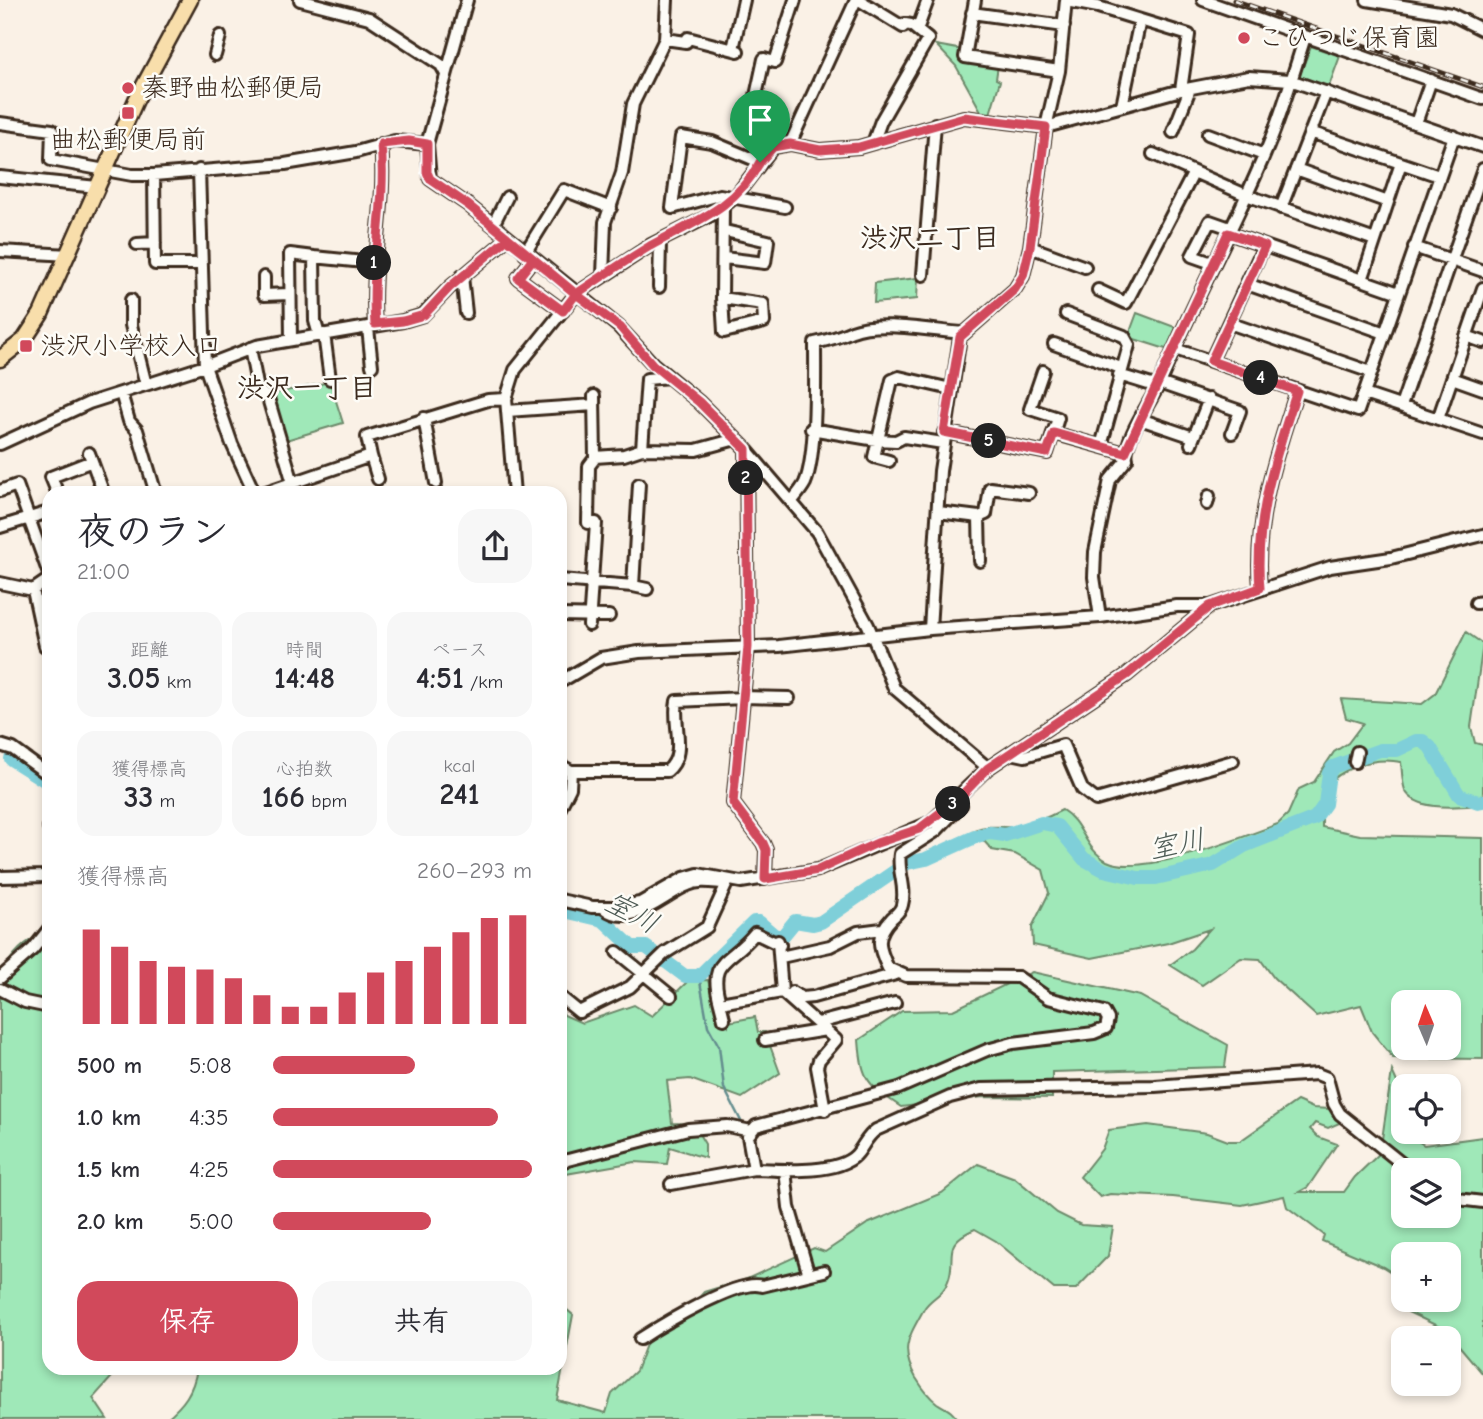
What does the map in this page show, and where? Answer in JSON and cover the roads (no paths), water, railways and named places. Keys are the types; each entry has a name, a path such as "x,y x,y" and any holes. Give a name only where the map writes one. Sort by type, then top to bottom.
{"main road":[{"path":"0,359 24,340 41,314 136,100 190,0"}],"street":[{"path":"300,0 377,22 441,65 446,74"},
{"path":"467,0 427,144 427,172 430,179 493,225 507,239 620,327 746,449 817,532 871,634 894,688 988,768"},
{"path":"603,276 605,222 622,173 633,104 665,39 667,0"},
{"path":"665,39 686,42 688,38 736,50 744,0"},
{"path":"773,147 748,133 764,59 775,62 794,0"},
{"path":"790,144 858,0 903,27 907,23 928,39 881,121 873,143"},
{"path":"917,30 928,0"},
{"path":"975,0 965,57 1059,71"},
{"path":"1203,0 1483,99"},
{"path":"1367,0 1451,15 1483,30"},
{"path":"930,629 944,438 963,332 1021,281 1030,247 1046,127 1059,71 1066,1 1189,35 1186,89 1173,132"},
{"path":"972,13 1064,26"},
{"path":"1122,106 1140,20"},
{"path":"215,55 220,36"},
{"path":"1100,617 1094,577 1095,552 1110,480 1126,459 1125,453 1140,419 1159,385 1212,263 1264,155 1305,37"},
{"path":"513,486 506,399 515,370 576,294 723,207 735,197 773,147 790,144 820,150 873,143 934,124 978,117 1046,127 1186,89 1250,77 1290,80 1483,147"},
{"path":"1416,123 1431,80"},
{"path":"1281,208 1326,92"},
{"path":"0,122 52,130 51,160 132,175 292,163 381,144 409,141 427,144"},
{"path":"923,275 934,124"},
{"path":"1310,132 1439,177"},
{"path":"1208,134 1264,155"},
{"path":"1175,349 1358,411 1454,136"},
{"path":"760,162 712,142 681,137 672,208 720,195 785,207"},
{"path":"372,366 374,263 384,176 381,144"},
{"path":"1153,154 1246,195 1375,240"},
{"path":"1362,280 1401,163"},
{"path":"1296,169 1388,202"},
{"path":"1401,406 1483,169"},
{"path":"199,170 205,366 232,444 253,486"},
{"path":"1098,290 1126,303 1194,172"},
{"path":"154,175 155,264 200,264"},
{"path":"0,177 97,187"},
{"path":"563,311 518,278 564,190 611,208"},
{"path":"493,225 507,197"},
{"path":"722,298 763,304 764,322 724,332 722,298 725,231 723,207"},
{"path":"1212,263 1192,256 1210,221 1265,246 1399,293"},
{"path":"724,258 765,263 768,241 725,231"},
{"path":"0,444 89,402 205,366 250,348 424,315 462,276 507,239"},
{"path":"659,287 660,242"},
{"path":"137,244 155,243"},
{"path":"1211,361 1265,246"},
{"path":"1030,247 1085,267"},
{"path":"1415,247 1483,271"},
{"path":"0,251 69,255"},
{"path":"291,340 290,254 374,263"},
{"path":"314,257 314,293 331,379"},
{"path":"462,276 466,313"},
{"path":"264,277 264,295 289,294"},
{"path":"1247,285 1385,333"},
{"path":"1438,419 1483,288"},
{"path":"314,293 327,293"},
{"path":"131,300 131,325 146,385"},
{"path":"1066,314 1124,335 1129,345 1101,446"},
{"path":"1229,323 1371,372"},
{"path":"792,501 805,484 816,389 815,342 844,337 852,331 892,327 963,332"},
{"path":"1466,337 1483,342"},
{"path":"1054,344 1120,371 1240,411 1231,432"},
{"path":"250,348 258,390 268,398 293,483"},
{"path":"811,429 876,440 896,441 904,437 944,438 1047,453 1058,418 1030,409 1043,372"},
{"path":"642,449 646,379 670,377"},
{"path":"874,457 892,380 899,377 951,389"},
{"path":"1452,378 1483,389"},
{"path":"1260,588 1258,563 1264,512 1297,391"},
{"path":"121,393 129,421 137,430 154,486"},
{"path":"1364,394 1483,434"},
{"path":"378,480 367,437 488,400 506,399"},
{"path":"1140,419 1192,440 1209,399"},
{"path":"507,411 594,401 595,457 589,467 588,523 596,523 589,620"},
{"path":"424,418 436,482"},
{"path":"1054,433 1125,453"},
{"path":"595,457 624,456 642,449 696,450 736,439"},
{"path":"746,449 748,647 733,803 766,850 765,879"},
{"path":"861,455 889,461"},
{"path":"283,486 371,456"},
{"path":"55,486 51,477 91,457 101,486"},
{"path":"633,586 639,484"},
{"path":"0,491 17,485 42,555"},
{"path":"938,512 979,517 986,514 990,488 1029,493"},
{"path":"0,527 42,515"},
{"path":"979,517 980,561"},
{"path":"567,678 601,658 668,649 823,642 871,634 1100,617 1177,606 1210,606 1329,567 1391,558 1483,535"},
{"path":"567,580 647,589"},
{"path":"33,590 42,582"},
{"path":"0,583 33,590"},
{"path":"33,590 35,609 42,621"},
{"path":"567,901 604,908 640,902 684,878 698,874 708,874 727,883 818,870 877,843 919,829 958,799 988,768 1127,675 1210,606"},
{"path":"567,616 589,620 609,616"},
{"path":"567,769 667,771 675,764 678,753 677,701 789,698"},
{"path":"1011,753 1025,756 1063,744 1083,789 1097,800 1233,761"},
{"path":"0,745 13,749 42,770"},
{"path":"567,794 571,771"},
{"path":"896,974 888,968 878,939 882,929 902,905 904,890 898,864 900,854 936,831 951,817 961,805 958,799"},
{"path":"0,877 42,876"},
{"path":"567,1002 579,1012 630,988 661,957 708,928 727,883"},
{"path":"781,957 830,946 858,932 882,929"},
{"path":"724,1019 714,977 718,968 743,948 755,933 779,943 783,989 836,1040 819,1060 817,1067 825,1110"},
{"path":"0,978 42,937"},
{"path":"617,952 671,996"},
{"path":"720,1003 783,989 802,998 813,997 896,974 1018,976 1048,998 1104,1012 1108,1024 1094,1033 1041,1037 987,1050 899,1088 825,1110 771,1121 751,1131 748,1136 754,1169"},
{"path":"0,989 25,1002 42,1006"},
{"path":"765,1040 822,1026 895,1003"},
{"path":"671,1184 754,1169 785,1170 841,1164 855,1156 867,1137 876,1130 950,1097 981,1089 1155,1086 1317,1074 1327,1078 1334,1104 1340,1114 1395,1158"},
{"path":"567,1160 688,1129 727,1126 751,1131"},
{"path":"785,1170 789,1207 808,1272"},
{"path":"1461,1199 1483,1202"},
{"path":"640,1339 731,1290 753,1283 762,1286 824,1270"}],"waterway":[{"name":"室川","path":"567,912 603,920 632,947 646,947 685,976 699,976 754,922 759,922 774,935 782,937 795,921 813,924 821,922 907,863 926,859 977,836 990,833 1005,835 1042,823 1057,826 1084,859 1104,870 1138,878 1156,878 1213,865 1244,846 1315,818 1325,804 1329,773 1333,767 1380,750 1397,750 1416,741 1423,741 1430,747 1459,795 1478,802 1483,801"},
{"name":"室川","path":"11,759 42,779"},
{"path":"699,976 708,1026 719,1046 724,1088 742,1123"}],"railway":[{"path":"1234,0 1483,87"}],"place":[{"name":"こひつじ保育園","path":"1244,38"},
{"name":"秦野曲松郵便局","path":"128,88"},
{"name":"曲松郵便局前","path":"128,113"},
{"name":"渋沢小学校入口","path":"26,346"}],"district":[{"name":"渋沢二丁目","path":"930,238"},
{"name":"渋沢一丁目","path":"307,388"}]}
